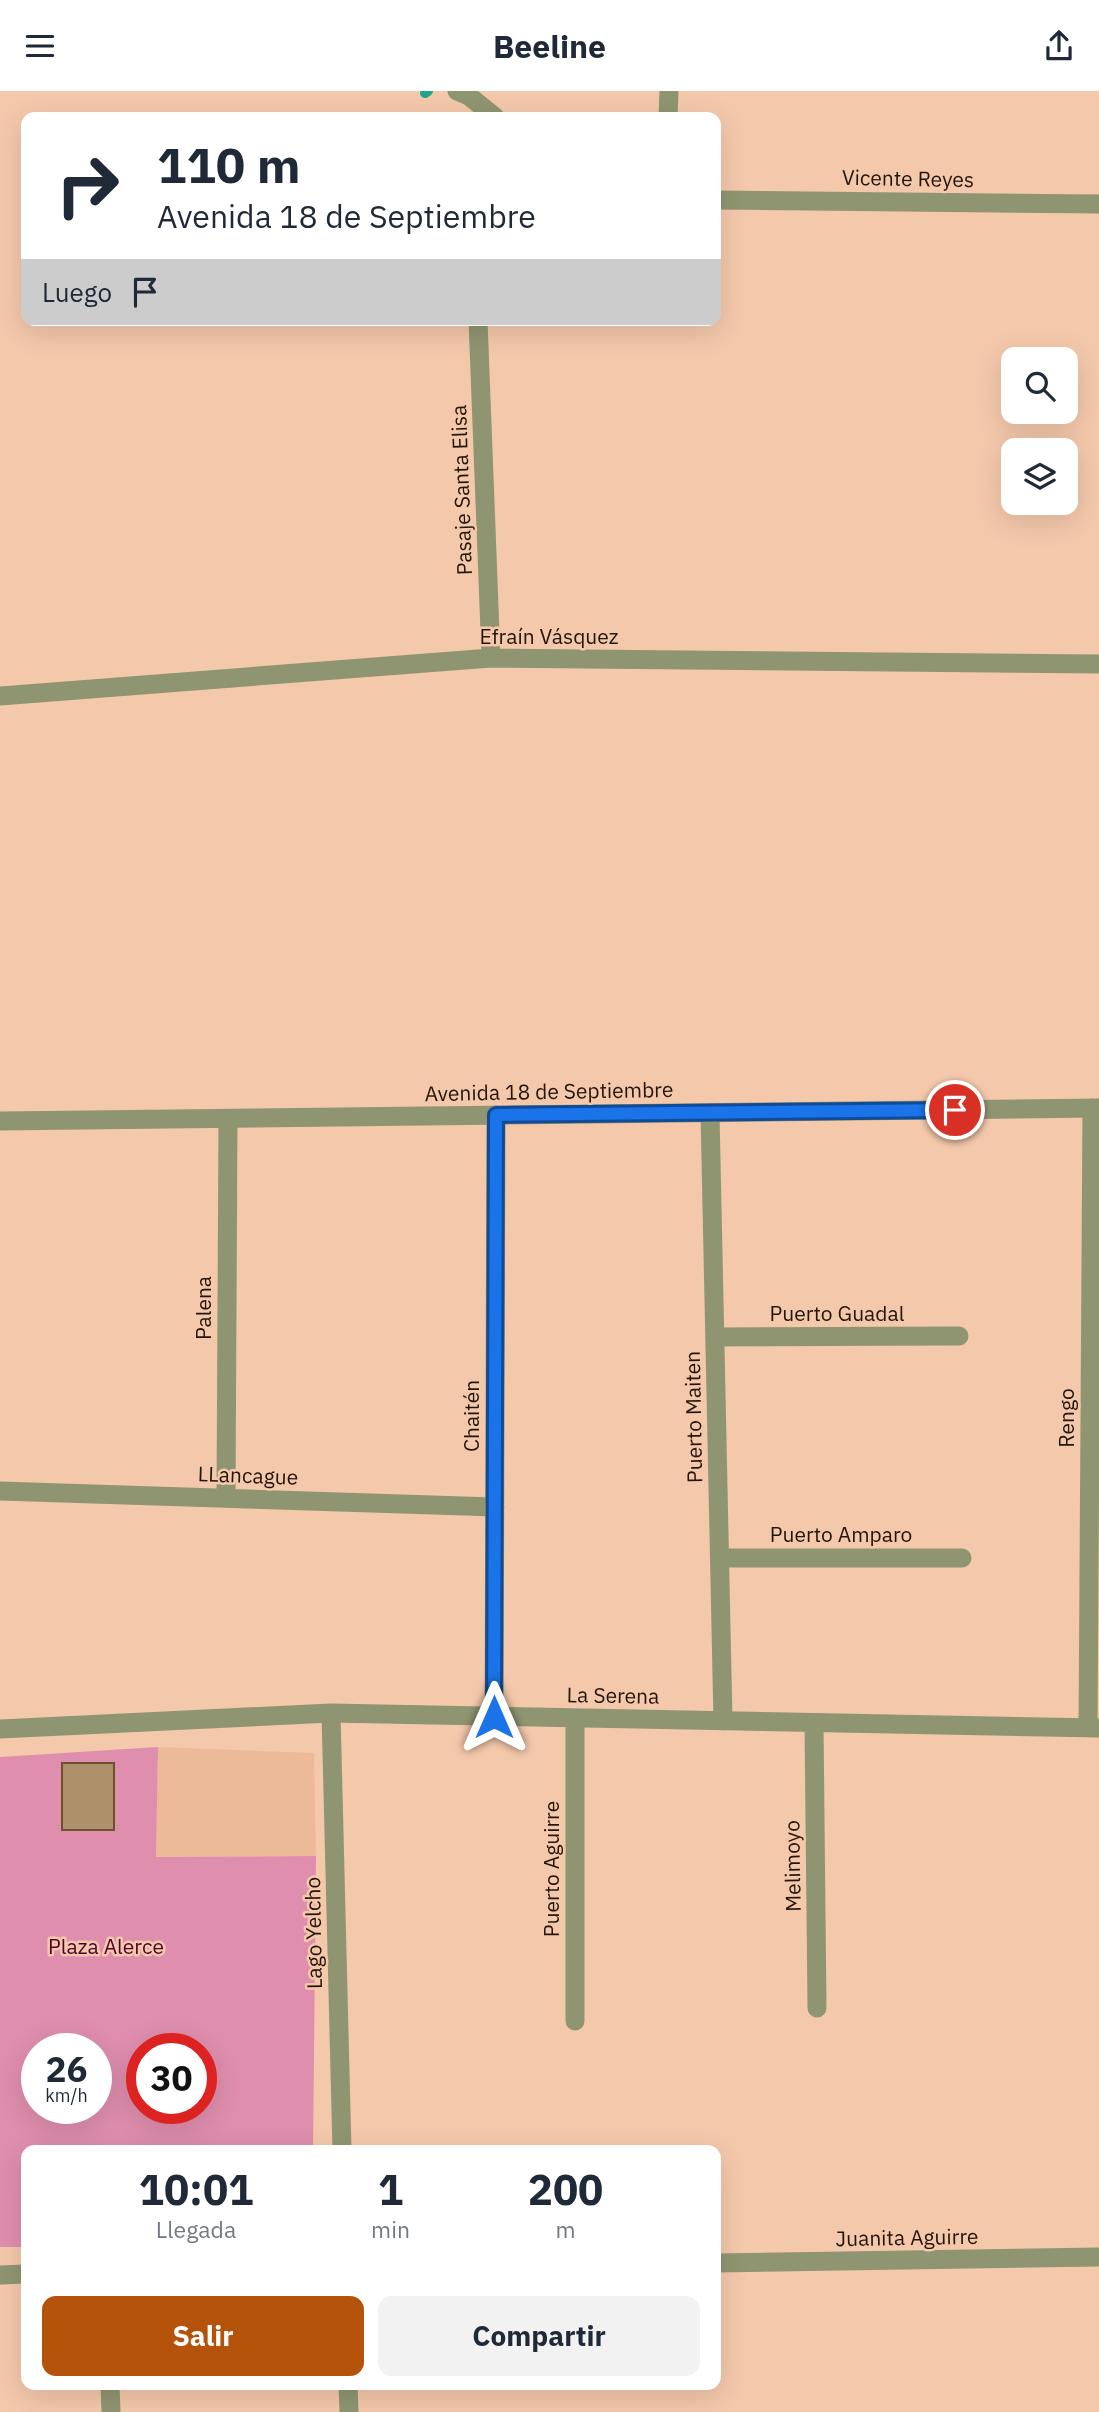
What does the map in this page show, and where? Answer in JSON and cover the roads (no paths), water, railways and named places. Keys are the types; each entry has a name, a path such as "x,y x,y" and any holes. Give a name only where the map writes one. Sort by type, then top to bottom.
{"street":[{"path":"668,112 669,91"},
{"path":"463,93 469,112"},
{"path":"463,93 488,112"},
{"name":"Vicente Reyes","path":"721,200 1099,204"},
{"name":"Pasaje Santa Elisa","path":"478,326 491,658"},
{"name":"Efraín Vásquez","path":"0,697 491,658 1099,664"},
{"name":"Avenida 18 de Septiembre","path":"0,1121 1095,1108"},
{"name":"Rengo","path":"1094,1728 1095,1108"},
{"name":"Puerto Maiten","path":"710,1113 723,1721"},
{"name":"Chaitén","path":"494,1717 496,1115"},
{"name":"Palena","path":"226,1499 228,1119"},
{"name":"Puerto Guadal","path":"715,1337 959,1336"},
{"name":"LLancague","path":"0,1491 495,1507"},
{"name":"Puerto Amparo","path":"720,1558 962,1558"},
{"name":"La Serena","path":"0,1729 331,1713 1094,1728"},
{"name":"Lago Yelcho","path":"331,1713 342,2145"},
{"name":"Puerto Aguirre","path":"575,1718 575,2021"},
{"name":"Melimoyo","path":"814,1723 817,2008"},
{"name":"Juanita Aguirre","path":"721,2263 1099,2257"},
{"path":"0,2275 21,2274"},
{"path":"110,2390 111,2412"},
{"path":"348,2390 349,2412"}],"park label":[{"name":"Plaza Alerce","path":"106,1947"}]}
